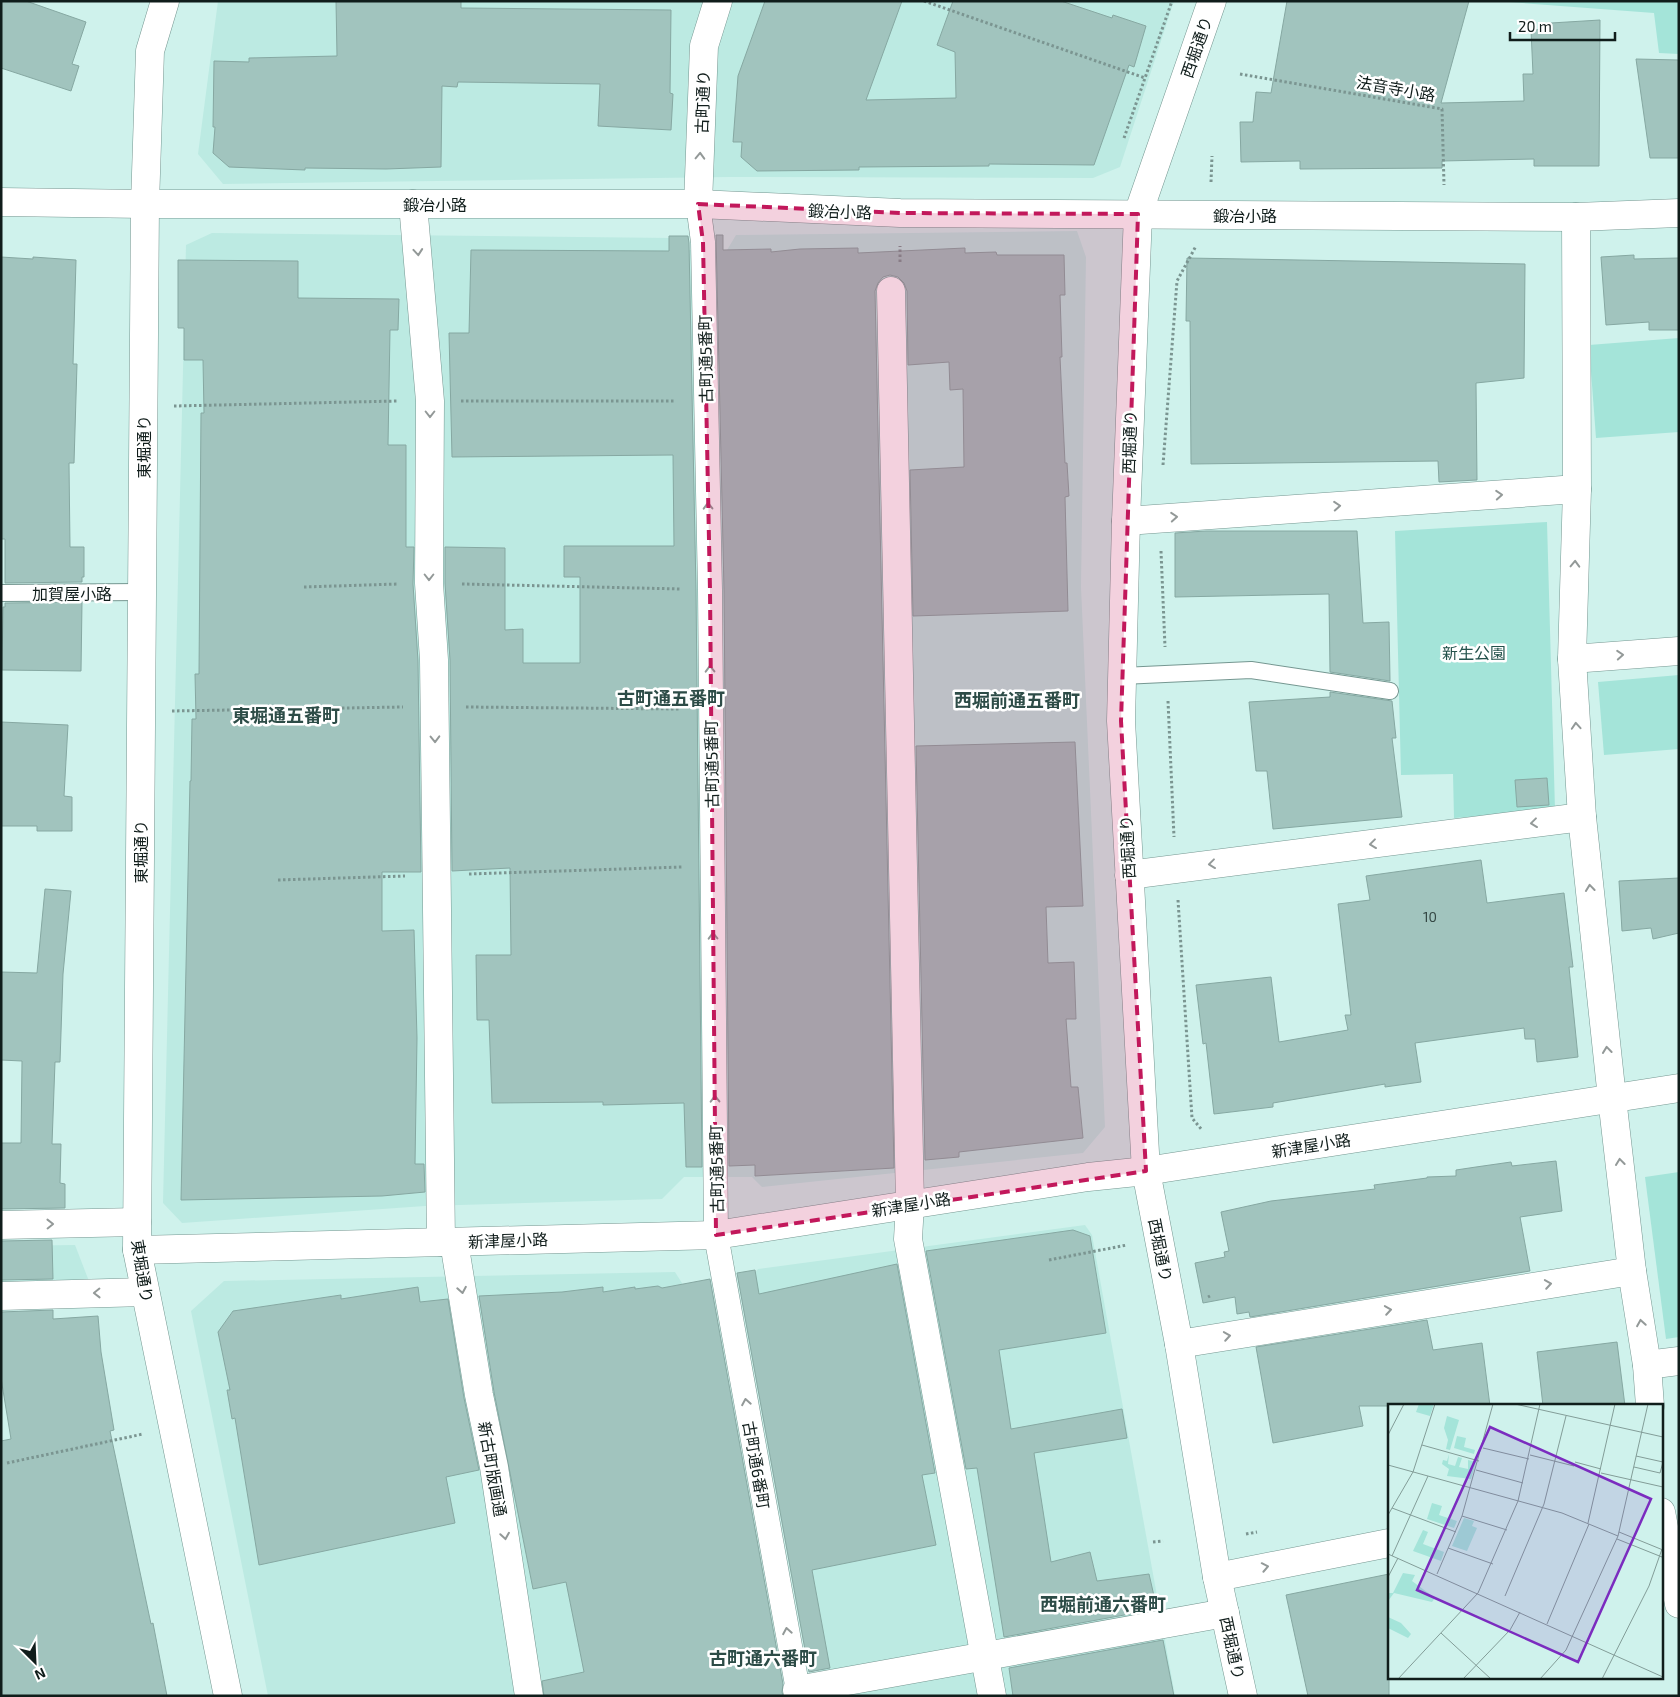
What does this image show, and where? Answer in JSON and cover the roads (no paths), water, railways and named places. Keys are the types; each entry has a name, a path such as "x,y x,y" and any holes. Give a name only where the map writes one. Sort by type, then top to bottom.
{"street":[{"name":"東堀通り","path":"165,1 150,51 145,204 137,1250 228,1696"},
{"name":"古町通り","path":"698,204 704,46 718,1"},
{"name":"西堀通り","path":"1212,1 1138,214 1126,521 1121,721 1146,1171 1179,1344 1217,1577 1243,1696"},
{"name":"鍛冶小路","path":"1,202 145,204 698,204 900,213 1576,217 1679,213"},
{"name":"新古町版画通","path":"413,204 430,401 429,583 434,660 447,1242 494,1467 529,1696"},
{"name":"古町通5番町","path":"698,204 703,242 710,590 716,1235"},
{"path":"1576,217 1577,489 1572,659 1582,817 1612,1098 1632,1271 1647,1365 1650,1404"},
{"path":"891,291 910,1204 908,1239 992,1696"},
{"path":"1126,521 1577,489"},
{"path":"1572,659 1679,651"},
{"path":"1129,875 1582,817"},
{"name":"新津屋小路","path":"137,1250 716,1235 1088,1177 1146,1171 1679,1088"},
{"path":"1,1225 137,1222"},
{"name":"古町通6番町","path":"716,1235 798,1693"},
{"path":"1179,1344 1632,1271"},
{"path":"1,1296 145,1292"},
{"path":"1647,1365 1679,1361"},
{"path":"1662,1517 1679,1604"},
{"path":"1217,1577 1388,1543"},
{"path":"798,1693 1225,1613"}],"lane":[{"name":"加賀屋小路","path":"1,593 142,592"},
{"path":"1122,676 1251,670 1390,691"}],"district":[{"name":"古町通五番町","path":"671,698"},
{"name":"西堀前通五番町","path":"1017,700"},
{"name":"東堀通五番町","path":"286,715"},
{"name":"西堀前通六番町","path":"1103,1604"},
{"name":"古町通六番町","path":"763,1658"}],"park label":[{"name":"新生公園","path":"1474,652"}]}
